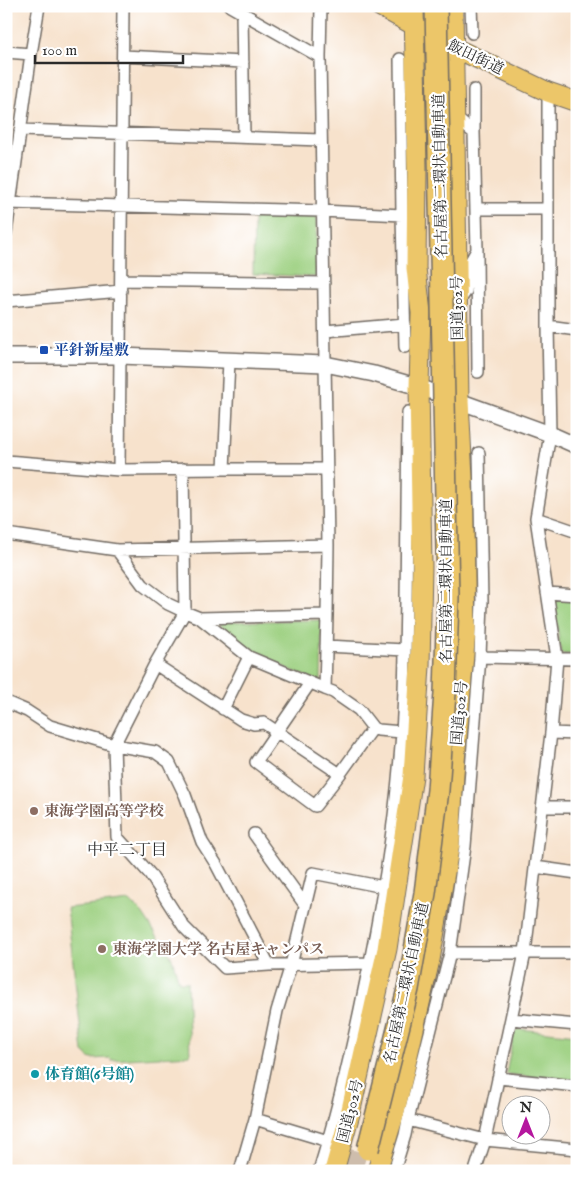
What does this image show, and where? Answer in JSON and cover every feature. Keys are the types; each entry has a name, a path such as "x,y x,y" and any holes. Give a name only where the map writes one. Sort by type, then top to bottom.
{"highway":[{"name":"名古屋第二環状自動車道","path":"422,6 434,587 432,693 425,789 412,891 395,990 372,1096 363,1148 408,990 425,893 438,790 445,693 448,597 436,6"}],"main road":[{"name":"飯田街道","path":"379,6 453,47 548,92 577,102"},
{"name":"国道302号","path":"334,1171 350,1114 387,949 413,776 420,666 422,566 414,529 421,313 409,173 415,26 414,6"},
{"name":"国道302号","path":"377,1171 394,1115 430,960 450,843 466,630 463,477 458,400 453,6"}],"street":[{"path":"6,233 8,202 39,6"},
{"path":"120,470 123,6"},
{"path":"230,6 320,57"},
{"path":"321,6 321,140 328,545 325,689"},
{"path":"471,6 472,33"},
{"path":"242,13 244,137"},
{"path":"6,52 31,54"},
{"path":"122,56 243,62"},
{"path":"400,59 409,173 402,215 405,347"},
{"path":"474,90 478,372"},
{"path":"475,1171 484,1140 525,953 551,733 557,658 536,518 550,434 548,92"},
{"path":"455,117 474,133"},
{"path":"20,130 321,140"},
{"path":"8,202 402,215"},
{"path":"476,209 548,209"},
{"path":"457,303 466,291 468,266 477,250"},
{"path":"403,252 413,265 414,295 421,313"},
{"path":"6,301 121,285 324,283"},
{"path":"324,331 405,324"},
{"path":"548,326 577,330"},
{"path":"6,356 120,356 325,364 374,374 458,400 577,446"},
{"path":"224,469 229,360"},
{"path":"319,1171 352,1050 384,887 394,818 402,732 405,650 414,529 408,412"},
{"path":"394,1171 405,1135 450,953 465,846 480,658 482,601 479,453"},
{"path":"6,461 120,470 326,469"},
{"path":"184,469 185,612 155,664 114,745 117,837 150,874 184,927 225,968 370,963"},
{"path":"463,477 480,493"},
{"path":"536,518 577,532"},
{"path":"6,534 117,550 328,545"},
{"path":"117,550 143,585 168,604 200,618 249,656 333,692 359,710 373,728 402,732"},
{"path":"547,593 577,595"},
{"path":"200,618 327,615"},
{"path":"326,646 405,650"},
{"path":"223,709 249,656"},
{"path":"480,658 577,659"},
{"path":"155,664 241,720 254,724 264,723 340,774"},
{"path":"310,683 256,762 315,806 373,728"},
{"path":"6,702 27,711 50,726 114,745 155,752 169,762 185,795 202,842 216,864 269,965"},
{"path":"551,733 577,734"},
{"path":"542,807 577,807"},
{"path":"254,834 305,905"},
{"path":"535,867 577,873"},
{"path":"240,1171 255,1119 277,1011 292,965 313,872 384,887"},
{"path":"450,953 577,953"},
{"path":"511,1020 577,1025"},
{"path":"498,1078 577,1086"},
{"path":"255,1119 328,1142"},
{"path":"408,1120 484,1140 577,1149"}],"green space":[{"path":"254,216 317,217 316,277 253,274"},
{"path":"553,598 577,599 577,655 561,654"},
{"path":"322,620 321,683 252,653 216,622"},
{"path":"130,901 142,913 172,958 179,982 187,982 190,1055 112,1060 110,1058 91,1059 83,1052 67,908"},
{"path":"518,1029 577,1035 577,1083 506,1074 514,1032"}],"tunnel":[{"path":"351,1171 358,1147"}],"place":[{"name":"平針新屋敷","path":"44,350"},
{"name":"東海学園高等学校","path":"34,811"},
{"name":"東海学園大学 名古屋キャンパス","path":"102,949"},
{"name":"体育館(6号館)","path":"35,1074"}],"district":[{"name":"中平二丁目","path":"127,849"}]}
